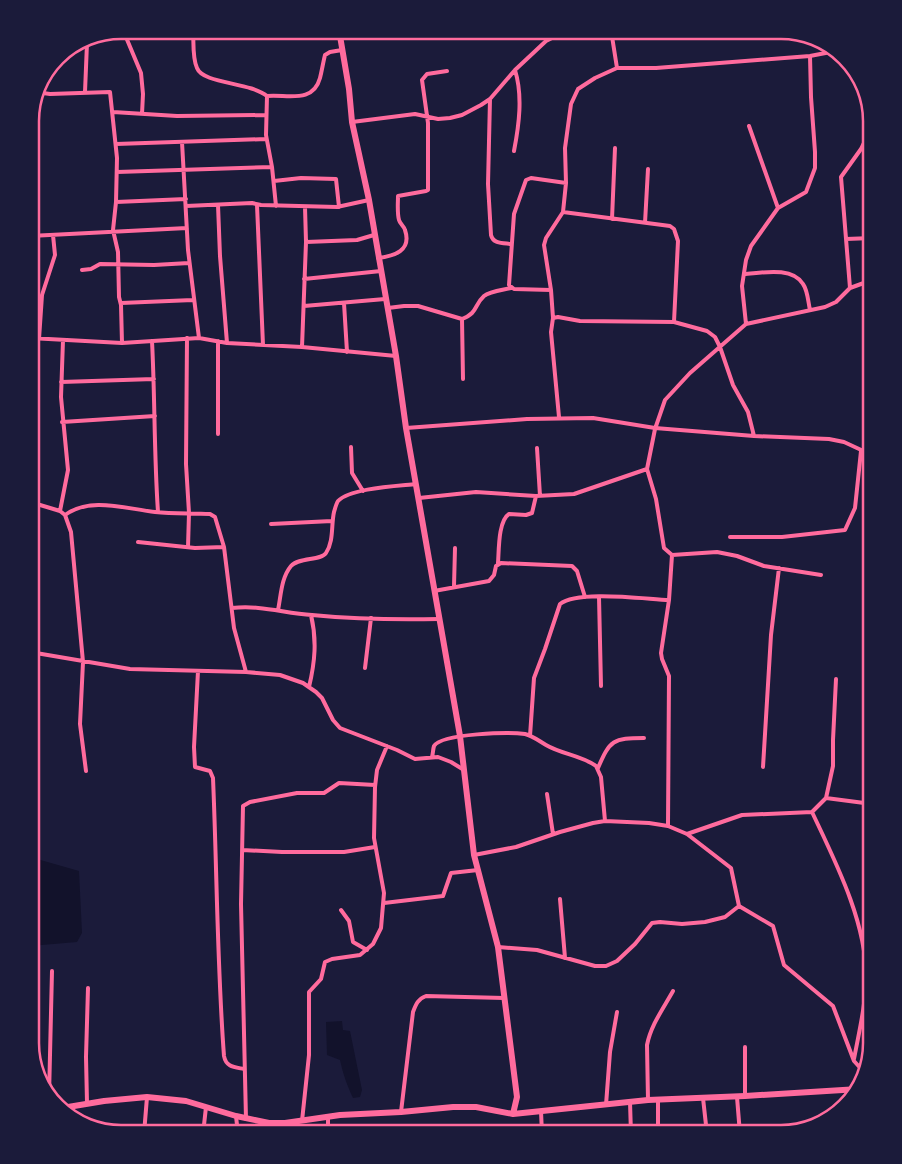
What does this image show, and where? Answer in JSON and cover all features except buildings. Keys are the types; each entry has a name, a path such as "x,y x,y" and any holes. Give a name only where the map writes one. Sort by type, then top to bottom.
{"main road":[{"path":"340,39 352,122 396,356 406,428 466,771 474,855 498,947 517,1097 514,1114"},
{"path":"69,1107 146,1097 170,1099 269,1123 453,1106 476,1107 514,1114 648,1100 737,1097 848,1090"}],"street":[{"path":"127,39 141,73 142,114"},
{"path":"194,39 195,63 201,75 241,85 267,96 303,96 312,93 320,80 325,55 342,50"},
{"path":"352,122 406,115 427,116 438,119 456,117 476,109 490,98 515,70 549,39"},
{"path":"612,39 617,68"},
{"path":"85,92 87,47"},
{"path":"559,417 551,339 553,318 551,290 544,245 546,238 563,212 566,183 565,148 569,113 573,97 578,89 595,78 617,68 656,68 810,56 826,53"},
{"path":"746,324 742,286 746,260 751,246 778,208 806,192 815,168 810,56"},
{"path":"514,150 519,118 519,85 515,70"},
{"path":"378,258 396,254 402,249 406,241 404,228 399,220 398,196 428,190 427,116 422,84 427,74 447,71"},
{"path":"44,93 110,92 117,172 113,232 116,239 122,342"},
{"path":"267,96 266,139 272,167 276,206"},
{"path":"490,98 488,184 491,235 496,242 511,244"},
{"path":"113,112 177,116 266,115"},
{"path":"748,126 778,208"},
{"path":"116,144 266,139"},
{"path":"182,142 189,263 199,338"},
{"path":"850,288 842,177 863,145"},
{"path":"612,219 616,148"},
{"path":"117,172 272,167"},
{"path":"645,223 648,169"},
{"path":"274,181 301,178 336,180 339,207"},
{"path":"511,288 509,285 514,214 526,180 532,178 566,183"},
{"path":"116,202 186,199"},
{"path":"186,206 339,207 368,200"},
{"path":"218,205 227,344"},
{"path":"257,205 263,345"},
{"path":"302,347 306,242 305,207"},
{"path":"563,212 670,226 674,229 677,234 674,322"},
{"path":"39,236 187,228"},
{"path":"53,235 55,256 42,296 39,339 122,342 199,338 227,344 302,347 396,356"},
{"path":"306,242 358,240 374,235"},
{"path":"846,239 863,238"},
{"path":"82,270 91,269 97,265 189,263"},
{"path":"304,279 381,271"},
{"path":"744,274 789,273 796,276 806,288 810,310"},
{"path":"821,575 764,566 737,556 717,552 672,555 664,548 656,499 647,470 655,428 665,400 690,373 746,324 825,307 836,302 850,288 863,283"},
{"path":"387,308 418,306 462,319 472,315 486,294 511,288 551,290"},
{"path":"121,303 194,300"},
{"path":"304,306 385,300"},
{"path":"344,303 347,352"},
{"path":"553,318 558,317 580,322 674,322 707,332 715,337 720,347 733,385 748,412 754,436"},
{"path":"462,319 463,379"},
{"path":"187,338 186,464 189,513 188,547"},
{"path":"60,511 68,470 62,422 63,340"},
{"path":"152,341 155,416 154,455 158,512"},
{"path":"218,342 218,434"},
{"path":"61,382 154,379"},
{"path":"62,422 155,416"},
{"path":"406,428 559,417 594,418 655,428 754,436 829,439 844,442 861,451 855,508 845,530 782,537 730,537"},
{"path":"351,447 352,473 363,491"},
{"path":"434,591 489,581 494,576 498,563 499,543 504,518 509,514 526,516 532,513 538,496 537,448"},
{"path":"419,498 476,492 538,496 581,492 647,470"},
{"path":"278,610 284,579 290,567 296,562 324,556 330,540 332,521 338,502 344,497 363,491 416,484"},
{"path":"39,505 60,511 65,515 71,532 83,662 80,724 86,771"},
{"path":"65,515 73,510 84,507 116,505 158,512 210,514 215,517 224,547 234,628 246,672"},
{"path":"271,524 332,521"},
{"path":"138,542 188,547 224,547"},
{"path":"454,586 455,548"},
{"path":"668,826 669,676 661,653 672,555"},
{"path":"498,563 572,566 577,571 585,597"},
{"path":"763,767 771,635 779,568"},
{"path":"530,736 534,678 558,606 566,600 585,597 668,600"},
{"path":"598,597 601,686"},
{"path":"232,608 256,607 312,615 439,620"},
{"path":"309,687 316,648 312,615"},
{"path":"365,668 371,618"},
{"path":"39,654 83,662 146,670 246,672 280,675 303,683 322,698 333,720 340,728 415,759 442,758 466,771"},
{"path":"198,671 194,747 195,767 210,771 213,778 218,900 217,940 224,1056 225,1062 229,1066 244,1069"},
{"path":"687,834 742,815 812,812 826,798 833,766 836,679"},
{"path":"432,757 433,748 437,743 460,736 516,734 530,736 560,752 593,763 598,768 601,777 605,821"},
{"path":"598,768 608,749 616,741 623,738 644,738"},
{"path":"302,1121 310,1055 309,992 321,980 324,965 327,961 360,955 377,939 381,928 384,903 381,870 375,847 375,785 378,770 387,746"},
{"path":"246,1118 241,904 243,806 250,802 305,792 324,794 339,783 375,785"},
{"path":"547,794 553,834"},
{"path":"826,798 863,803"},
{"path":"812,812 844,881 861,938 863,952"},
{"path":"474,855 516,847 581,825 605,821 668,826 687,834 731,868 739,906 773,926 784,965 833,1006 854,1061 859,1067"},
{"path":"242,850 344,852 375,847"},
{"path":"384,903 443,896 451,873 478,870"},
{"path":"560,899 564,958"},
{"path":"498,947 526,948 595,966 606,966 617,961 635,944 652,923 682,924 704,922 726,917 739,906"},
{"path":"341,910 349,921 353,942 367,950"},
{"path":"49,1083 52,971"},
{"path":"87,1103 88,988"},
{"path":"648,1100 647,1045 651,1030 673,991"},
{"path":"401,1112 413,1012 420,998 426,996 504,998"},
{"path":"854,1061 863,1005"},
{"path":"606,1105 610,1052 617,1012"},
{"path":"745,1047 745,1096"},
{"path":"144,1125 146,1097"},
{"path":"737,1097 739,1125"},
{"path":"703,1098 706,1125"},
{"path":"658,1100 658,1125"},
{"path":"630,1102 631,1125"},
{"path":"204,1125 206,1107"},
{"path":"541,1111 542,1125"},
{"path":"236,1116 237,1125"},
{"path":"328,1117 328,1125"}],"shaded area":[{"path":"39,860 79,871 82,933 77,942 39,945"},
{"path":"342,1021 343,1030 350,1031 362,1090 360,1097 353,1098 340,1060 327,1055 326,1022"}]}
